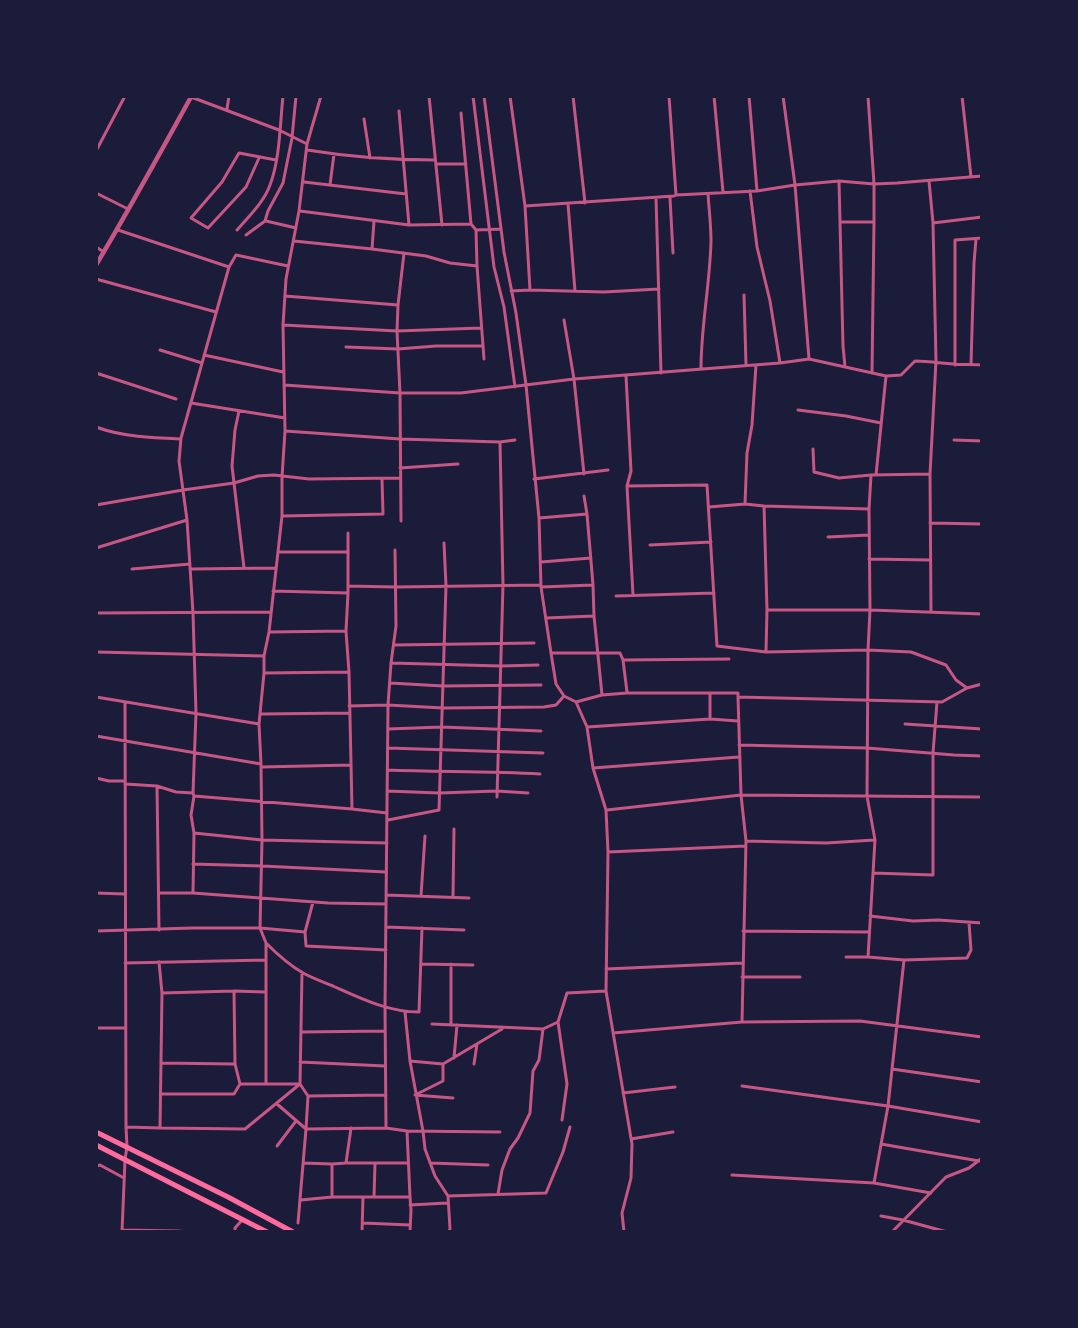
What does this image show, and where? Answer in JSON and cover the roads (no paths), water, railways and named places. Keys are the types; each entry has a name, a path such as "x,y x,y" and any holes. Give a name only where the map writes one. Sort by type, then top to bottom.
{"highway":[{"path":"96,1132 293,1232"},
{"path":"96,1145 267,1232"}],"street":[{"path":"96,151 125,96"},
{"path":"96,266 118,230 190,96 279,130 307,144"},
{"path":"227,109 229,96"},
{"path":"237,230 261,202 270,184 276,160 282,96"},
{"path":"246,235 265,221 283,183 292,138 296,96"},
{"path":"266,1083 266,943 260,928 262,840 259,724 264,656 269,632 282,516 285,431 283,325 285,296 288,266 304,182 307,144 321,96"},
{"path":"429,96 442,225"},
{"path":"473,96 494,267 504,307 515,387"},
{"path":"484,96 501,229 526,385 539,518 541,586 556,684 564,696 576,702 587,727 593,768 606,810 608,852 606,991 631,1138 632,1178 622,1214 624,1232"},
{"path":"510,96 525,206 530,290"},
{"path":"573,96 585,203"},
{"path":"669,96 676,195"},
{"path":"714,96 723,192"},
{"path":"749,96 757,191"},
{"path":"783,96 795,185 809,359"},
{"path":"868,96 874,184 872,373"},
{"path":"962,96 971,177"},
{"path":"399,111 408,225"},
{"path":"461,113 471,224 476,230 484,359"},
{"path":"364,119 370,158"},
{"path":"307,150 370,158 466,164"},
{"path":"259,158 246,187 208,228 191,218 222,182 239,153 276,160"},
{"path":"330,185 334,154"},
{"path":"525,206 757,191 839,181 874,184 982,176"},
{"path":"839,181 845,368"},
{"path":"929,181 933,223 936,361 930,474 931,612"},
{"path":"304,182 406,194"},
{"path":"750,191 757,247 770,301 780,363"},
{"path":"96,193 128,209"},
{"path":"701,369 711,240 708,194"},
{"path":"670,197 673,253"},
{"path":"656,198 661,373"},
{"path":"568,204 575,291"},
{"path":"299,211 408,225 471,224"},
{"path":"933,223 982,217"},
{"path":"372,249 374,220"},
{"path":"265,221 296,228"},
{"path":"840,222 874,222"},
{"path":"476,230 501,229"},
{"path":"118,230 229,267"},
{"path":"955,365 955,240 982,238"},
{"path":"971,364 976,239"},
{"path":"294,241 426,256 450,263 477,266"},
{"path":"96,247 104,252"},
{"path":"401,521 397,331 404,253"},
{"path":"193,893 194,833 191,815 196,713 190,564 179,461 181,439 229,267 236,255 288,266"},
{"path":"96,279 216,312"},
{"path":"511,291 604,292 659,289"},
{"path":"744,295 746,365"},
{"path":"285,296 398,306"},
{"path":"564,320 574,379 584,474"},
{"path":"283,325 397,331 481,328"},
{"path":"346,347 398,350 436,346 483,346"},
{"path":"160,350 202,363"},
{"path":"204,355 283,372"},
{"path":"284,385 400,393 461,393 574,379 809,359 886,376 901,375 915,361 982,365"},
{"path":"746,504 747,453 752,425 756,365"},
{"path":"96,374 176,399"},
{"path":"626,375 631,471 627,486 633,595"},
{"path":"868,957 875,840 867,796 869,509 886,376"},
{"path":"191,404 285,418"},
{"path":"798,410 881,423"},
{"path":"239,411 232,466 244,568"},
{"path":"96,428 108,432 152,438 181,439"},
{"path":"285,431 400,439 500,442 515,440"},
{"path":"954,440 982,441"},
{"path":"497,797 503,585 500,442"},
{"path":"813,449 814,472 839,478 930,474"},
{"path":"400,468 459,464"},
{"path":"534,479 608,470"},
{"path":"96,505 234,483 258,476 400,478"},
{"path":"282,516 383,514 382,478"},
{"path":"627,486 707,485 717,646 766,652 868,650 911,652 946,665 956,680 967,688"},
{"path":"584,495 603,695"},
{"path":"708,507 746,504 869,509"},
{"path":"764,506 766,652"},
{"path":"539,518 587,514"},
{"path":"96,548 187,520"},
{"path":"930,523 982,524"},
{"path":"348,533 346,631 352,809"},
{"path":"828,537 869,535"},
{"path":"650,545 711,542"},
{"path":"387,820 439,810 447,586 444,543"},
{"path":"386,1128 388,705 396,626 395,550"},
{"path":"278,552 348,552"},
{"path":"541,562 591,558"},
{"path":"869,559 930,560"},
{"path":"132,569 190,564"},
{"path":"190,569 276,568"},
{"path":"348,586 593,585"},
{"path":"273,591 348,593"},
{"path":"616,596 714,593"},
{"path":"767,610 870,610 982,614"},
{"path":"96,613 271,612"},
{"path":"546,618 594,616"},
{"path":"269,632 346,631"},
{"path":"394,645 534,643"},
{"path":"96,652 264,656"},
{"path":"551,653 620,653 627,693"},
{"path":"623,660 729,659"},
{"path":"391,663 538,665"},
{"path":"264,673 349,672"},
{"path":"390,683 443,686 541,685"},
{"path":"738,697 942,702 967,688 982,684"},
{"path":"576,702 603,695 627,693 738,693 739,758 746,841 742,1022"},
{"path":"710,693 710,719"},
{"path":"349,706 388,705 443,708 556,705 564,696"},
{"path":"96,697 259,724"},
{"path":"125,702 127,1146 122,1231 187,1232"},
{"path":"873,873 933,875 933,753 937,702"},
{"path":"261,714 349,713"},
{"path":"587,727 710,719 738,721"},
{"path":"905,724 982,729"},
{"path":"388,729 442,727 540,731"},
{"path":"96,736 261,765 351,765"},
{"path":"739,745 867,748 982,756"},
{"path":"388,748 543,753"},
{"path":"593,768 739,758"},
{"path":"388,770 540,774"},
{"path":"96,778 158,786 176,792 387,813"},
{"path":"158,786 159,930"},
{"path":"387,791 528,793"},
{"path":"606,810 741,795 982,796"},
{"path":"453,897 454,829"},
{"path":"194,833 262,840 387,843"},
{"path":"421,896 424,836"},
{"path":"746,841 826,843 875,840"},
{"path":"608,852 745,846"},
{"path":"193,864 387,872"},
{"path":"96,893 125,894"},
{"path":"159,893 386,904"},
{"path":"386,895 469,898"},
{"path":"313,901 305,932 306,946 386,950"},
{"path":"870,916 913,921 982,923"},
{"path":"846,957 904,960 967,958 971,950 969,923"},
{"path":"386,927 464,930"},
{"path":"96,931 260,928 305,932"},
{"path":"266,943 302,972 385,1007 405,1012 419,1012 422,928"},
{"path":"743,932 869,932"},
{"path":"125,963 266,960"},
{"path":"874,1183 888,1106 904,960"},
{"path":"159,962 162,993 160,1128"},
{"path":"606,969 742,963"},
{"path":"421,964 472,964"},
{"path":"451,964 451,1025"},
{"path":"298,1223 308,1096 300,1083 302,972"},
{"path":"742,977 800,977"},
{"path":"161,1094 234,1094 240,1084 235,1064 234,991"},
{"path":"562,1120 567,1084 558,1022 567,993 606,991"},
{"path":"162,993 266,992"},
{"path":"405,1012 410,1061 425,1149 435,1176 448,1196 450,1229 448,1232"},
{"path":"432,1023 543,1029 558,1022"},
{"path":"613,1033 742,1022 860,1022 982,1037"},
{"path":"454,1058 457,1025"},
{"path":"96,1028 126,1028"},
{"path":"410,1061 443,1064 504,1028"},
{"path":"498,1194 502,1170 510,1149 530,1113 533,1071 539,1060 543,1029"},
{"path":"301,1032 386,1031"},
{"path":"474,1064 477,1044"},
{"path":"161,1062 235,1064"},
{"path":"300,1062 386,1066"},
{"path":"415,1095 443,1081 443,1064"},
{"path":"891,1069 982,1082"},
{"path":"126,1127 245,1129 300,1083"},
{"path":"240,1084 300,1083"},
{"path":"742,1086 888,1106 982,1122"},
{"path":"623,1093 675,1087"},
{"path":"308,1096 386,1095"},
{"path":"415,1095 453,1098"},
{"path":"277,1104 306,1129 386,1128 407,1131 500,1132"},
{"path":"277,1146 296,1121"},
{"path":"448,1196 546,1193 563,1152 570,1127"},
{"path":"346,1163 351,1128"},
{"path":"407,1131 410,1232"},
{"path":"631,1138 673,1132"},
{"path":"881,1144 980,1159"},
{"path":"892,1232 946,1177 969,1168 980,1159"},
{"path":"304,1163 408,1163"},
{"path":"374,1197 375,1163"},
{"path":"430,1163 488,1166"},
{"path":"96,1166 100,1164 124,1178"},
{"path":"332,1164 332,1197"},
{"path":"732,1175 874,1183 931,1193"},
{"path":"301,1200 332,1197 410,1197"},
{"path":"362,1232 363,1197"},
{"path":"410,1205 448,1203"},
{"path":"881,1216 947,1232"},
{"path":"235,1232 243,1219"},
{"path":"363,1223 410,1225"}]}
